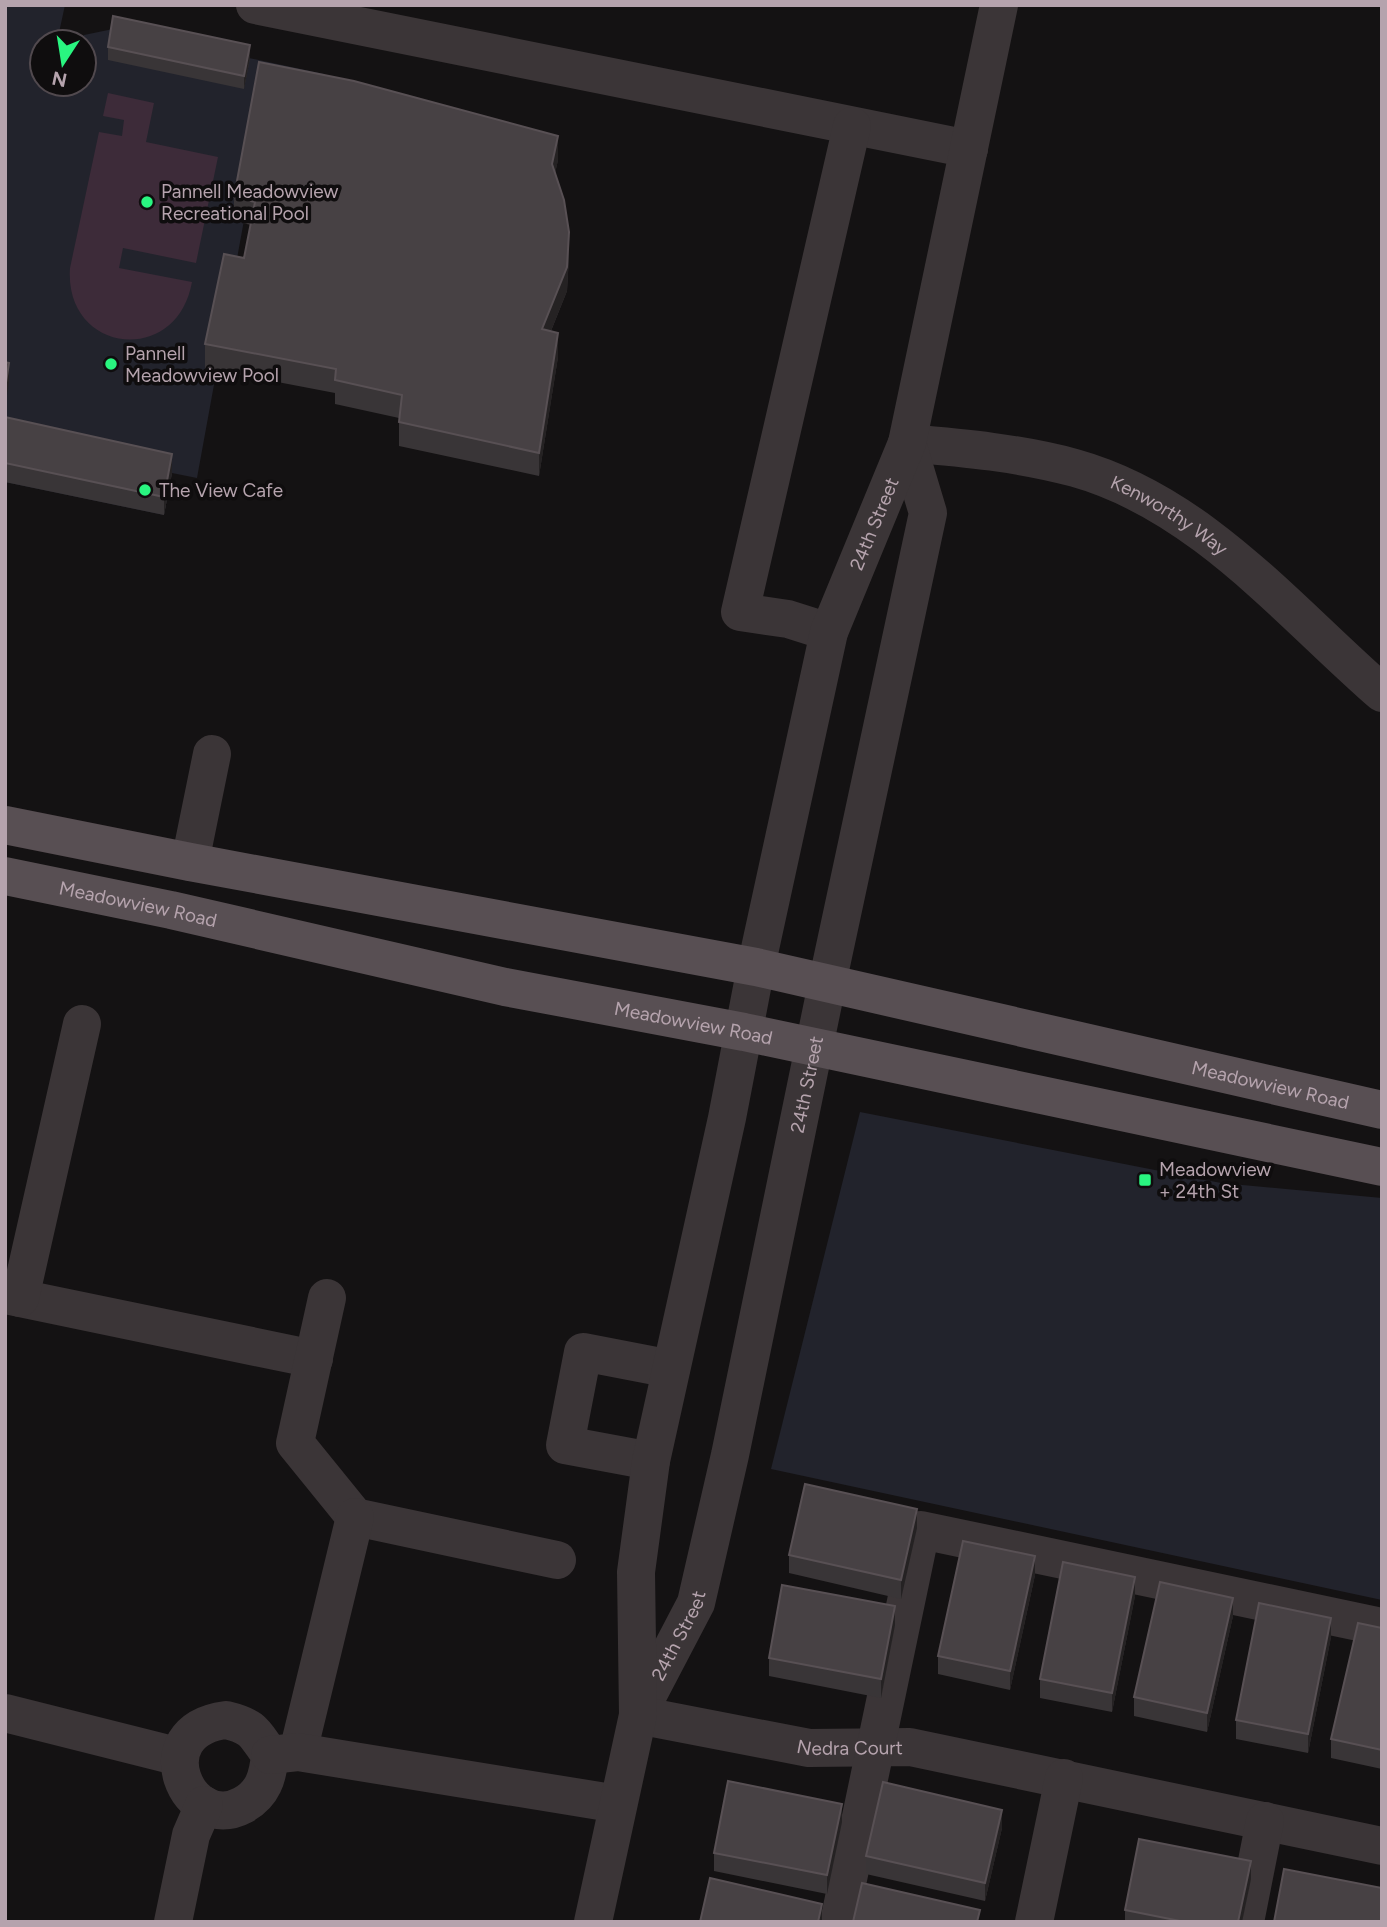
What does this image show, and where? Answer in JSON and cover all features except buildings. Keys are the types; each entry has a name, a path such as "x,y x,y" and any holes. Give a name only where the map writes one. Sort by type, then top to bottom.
{"main road":[{"name":"Meadowview Road","path":"5,825 756,967 1382,1110"},
{"name":"Meadowview Road","path":"5,876 171,910 494,985 744,1032 1382,1167"}],"street":[{"path":"255,5 969,149"},
{"name":"24th Street","path":"593,1922 638,1715 636,1572 650,1461 829,632 907,443 999,5"},
{"path":"829,632 788,619 740,612 852,125"},
{"name":"24th Street","path":"638,1715 696,1604 730,1455 928,513 907,443"},
{"name":"Kenworthy Way","path":"907,443 1027,456 1078,469 1132,491 1171,511 1205,535 1298,614 1382,693"},
{"path":"190,862 212,754"},
{"path":"82,1024 13,1296 314,1359"},
{"path":"327,1298 295,1443 355,1517 557,1560"},
{"path":"650,1461 565,1445 583,1352 671,1369"},
{"path":"355,1517 284,1753 254,1798 239,1807 221,1810 204,1805 190,1795 181,1780 180,1757 183,1745 193,1731 208,1722 226,1720 243,1724 284,1753 618,1804"},
{"path":"839,1922 921,1530 1382,1627"},
{"path":"5,1713 180,1757"},
{"name":"Nedra Court","path":"638,1715 809,1748 910,1747 1382,1846"},
{"path":"1034,1922 1064,1778"},
{"path":"173,1922 191,1835 204,1805"},
{"path":"1245,1922 1265,1821"}],"shaded area":[{"name":"Pannell Meadowview Pool","path":"5,5 65,5 60,28 28,28 28,98 98,98 98,32 113,29 324,74 320,100 267,94 197,478 172,473 164,515 5,482"},
{"name":"Pannell Meadowview Recreational Pool","path":"108,93 154,103 146,142 218,157 196,263 123,248 119,268 192,282 182,309 166,328 145,338 123,339 102,333 84,318 73,297 70,268 99,132 122,136 124,120 103,116"},
{"path":"860,1112 1221,1183 1382,1198 1382,1600 771,1469"}],"place":[{"name":"Pannell Meadowview Recreational Pool","path":"147,202"},
{"name":"Pannell Meadowview Pool","path":"111,364"},
{"name":"The View Cafe","path":"145,490"},
{"name":"Meadowview + 24th St","path":"1145,1180"}]}
